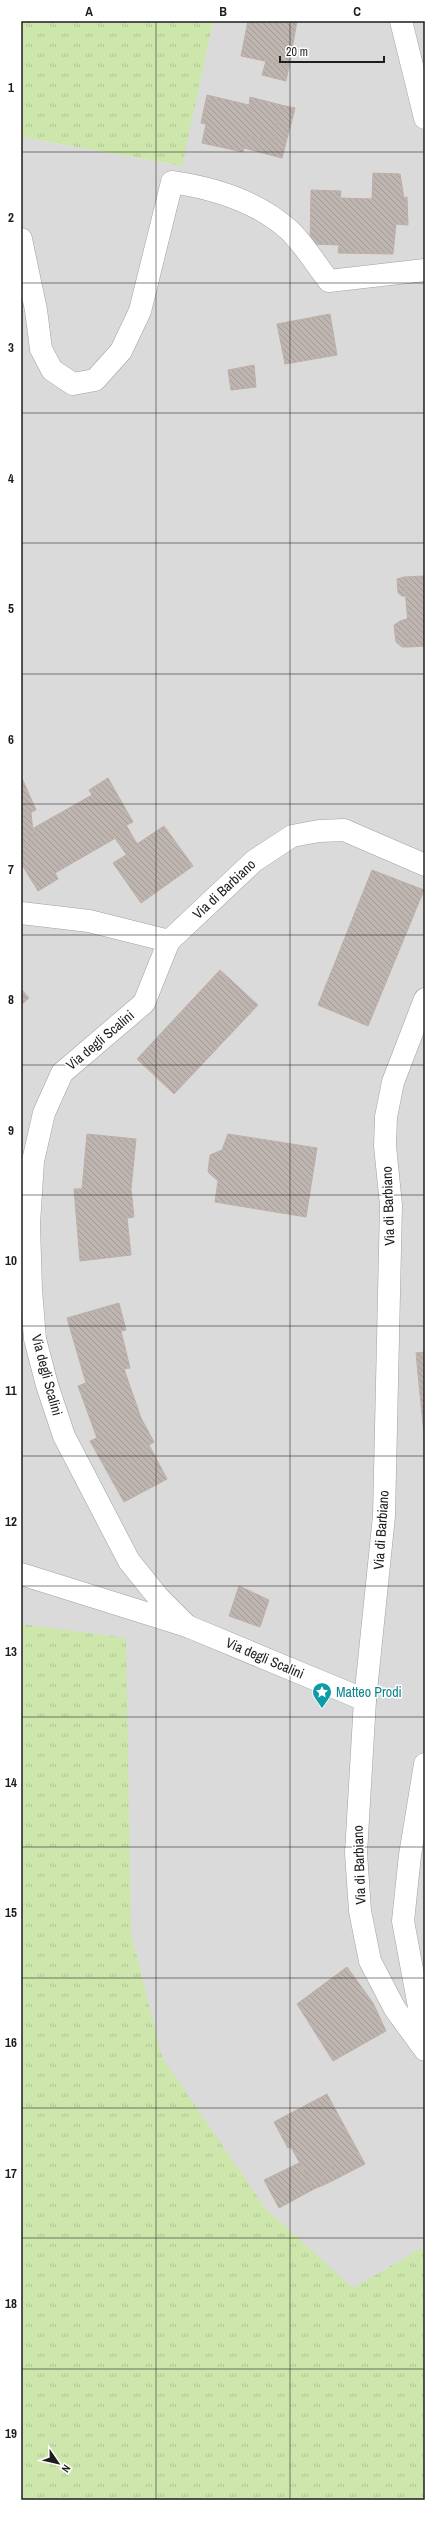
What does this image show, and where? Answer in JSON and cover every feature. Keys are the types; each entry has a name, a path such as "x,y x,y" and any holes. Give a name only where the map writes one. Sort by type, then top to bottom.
{"street":[{"path":"401,21 425,118"},
{"path":"21,239 36,310 41,349 52,370 73,384 95,380 121,351 140,311 172,182 200,186 252,205 290,230 329,281 425,270"},
{"name":"Via di Barbiano","path":"169,941 254,861 292,836 319,830 344,830 425,865"},
{"path":"21,913 89,922 169,941"},
{"name":"Via degli Scalini","path":"169,941 144,1003 62,1073 44,1113 33,1161 29,1224 31,1290 35,1338 47,1385 64,1436 130,1561 158,1598 187,1626"},
{"name":"Via di Barbiano","path":"425,999 393,1082 386,1117 385,1146 390,1205 384,1516 365,1700 356,1853 360,1911 370,1961 394,2009 425,2050"},
{"name":"Via degli Scalini","path":"21,1574 187,1626 365,1700"},
{"path":"425,1764 410,1855 403,1921 425,2039"}],"shaded area":[{"path":"213,21 425,21 425,2500 21,2500 21,137 181,166"}],"green space":[{"path":"21,21 213,21 182,166 21,137"},
{"path":"21,1624 126,1638 131,1933 162,2057 265,2208 353,2288 425,2246 425,2500 21,2500"}],"building":[{"path":"248,21 297,21 289,66 241,56"},
{"path":"266,61 289,66 286,81 262,75"},
{"path":"207,95 249,105 250,97 281,105 273,142 247,136 243,152 202,143 206,124 201,123"},
{"path":"281,105 295,108 282,158 244,148 247,136 273,142"},
{"path":"373,173 400,174 404,198 407,197 408,225 396,224 393,254 338,253 339,245 310,244 311,190 341,191 340,198 372,199"},
{"path":"330,314 337,355 285,364 277,324"},
{"path":"254,365 256,387 231,390 228,370"},
{"path":"425,576 425,646 410,647 404,577"},
{"path":"404,577 406,596 402,596 398,593 397,579"},
{"path":"407,619 410,647 402,647 396,642 394,625"},
{"path":"21,776 36,810 21,817"},
{"path":"108,778 133,822 111,833 114,839 55,873 58,879 38,891 21,863 21,846 34,840 32,829 92,795 89,790"},
{"path":"31,813 34,840 21,846 21,817"},
{"path":"126,825 139,847 127,855 111,833"},
{"path":"164,826 193,866 141,903 113,863 139,847 137,844"},
{"path":"372,870 424,890 368,1026 318,1005"},
{"path":"220,970 258,1005 174,1094 137,1059"},
{"path":"21,989 29,998 21,1005"},
{"path":"87,1134 136,1139 131,1189 134,1217 127,1218 131,1255 80,1261 74,1189 82,1189"},
{"path":"228,1134 317,1148 306,1217 215,1202 218,1181 208,1172 210,1155 222,1150"},
{"path":"119,1303 126,1330 121,1331 130,1368 124,1369 141,1418 154,1442 149,1445 167,1479 124,1502 90,1441 97,1438 78,1386 86,1383 67,1318"},
{"path":"425,1352 425,1445 416,1353"},
{"path":"239,1586 269,1600 260,1627 229,1616"},
{"path":"347,1967 373,2003 386,2031 333,2061 297,2004"},
{"path":"327,2094 365,2164 338,2178 333,2166 320,2171 326,2184 314,2189 291,2147 288,2148 274,2122"},
{"path":"299,2163 314,2189 279,2208 264,2180"},
{"path":"333,2166 338,2178 326,2184 320,2171"}],"place":[{"name":"Matteo Prodi","path":"322,1709"}]}
